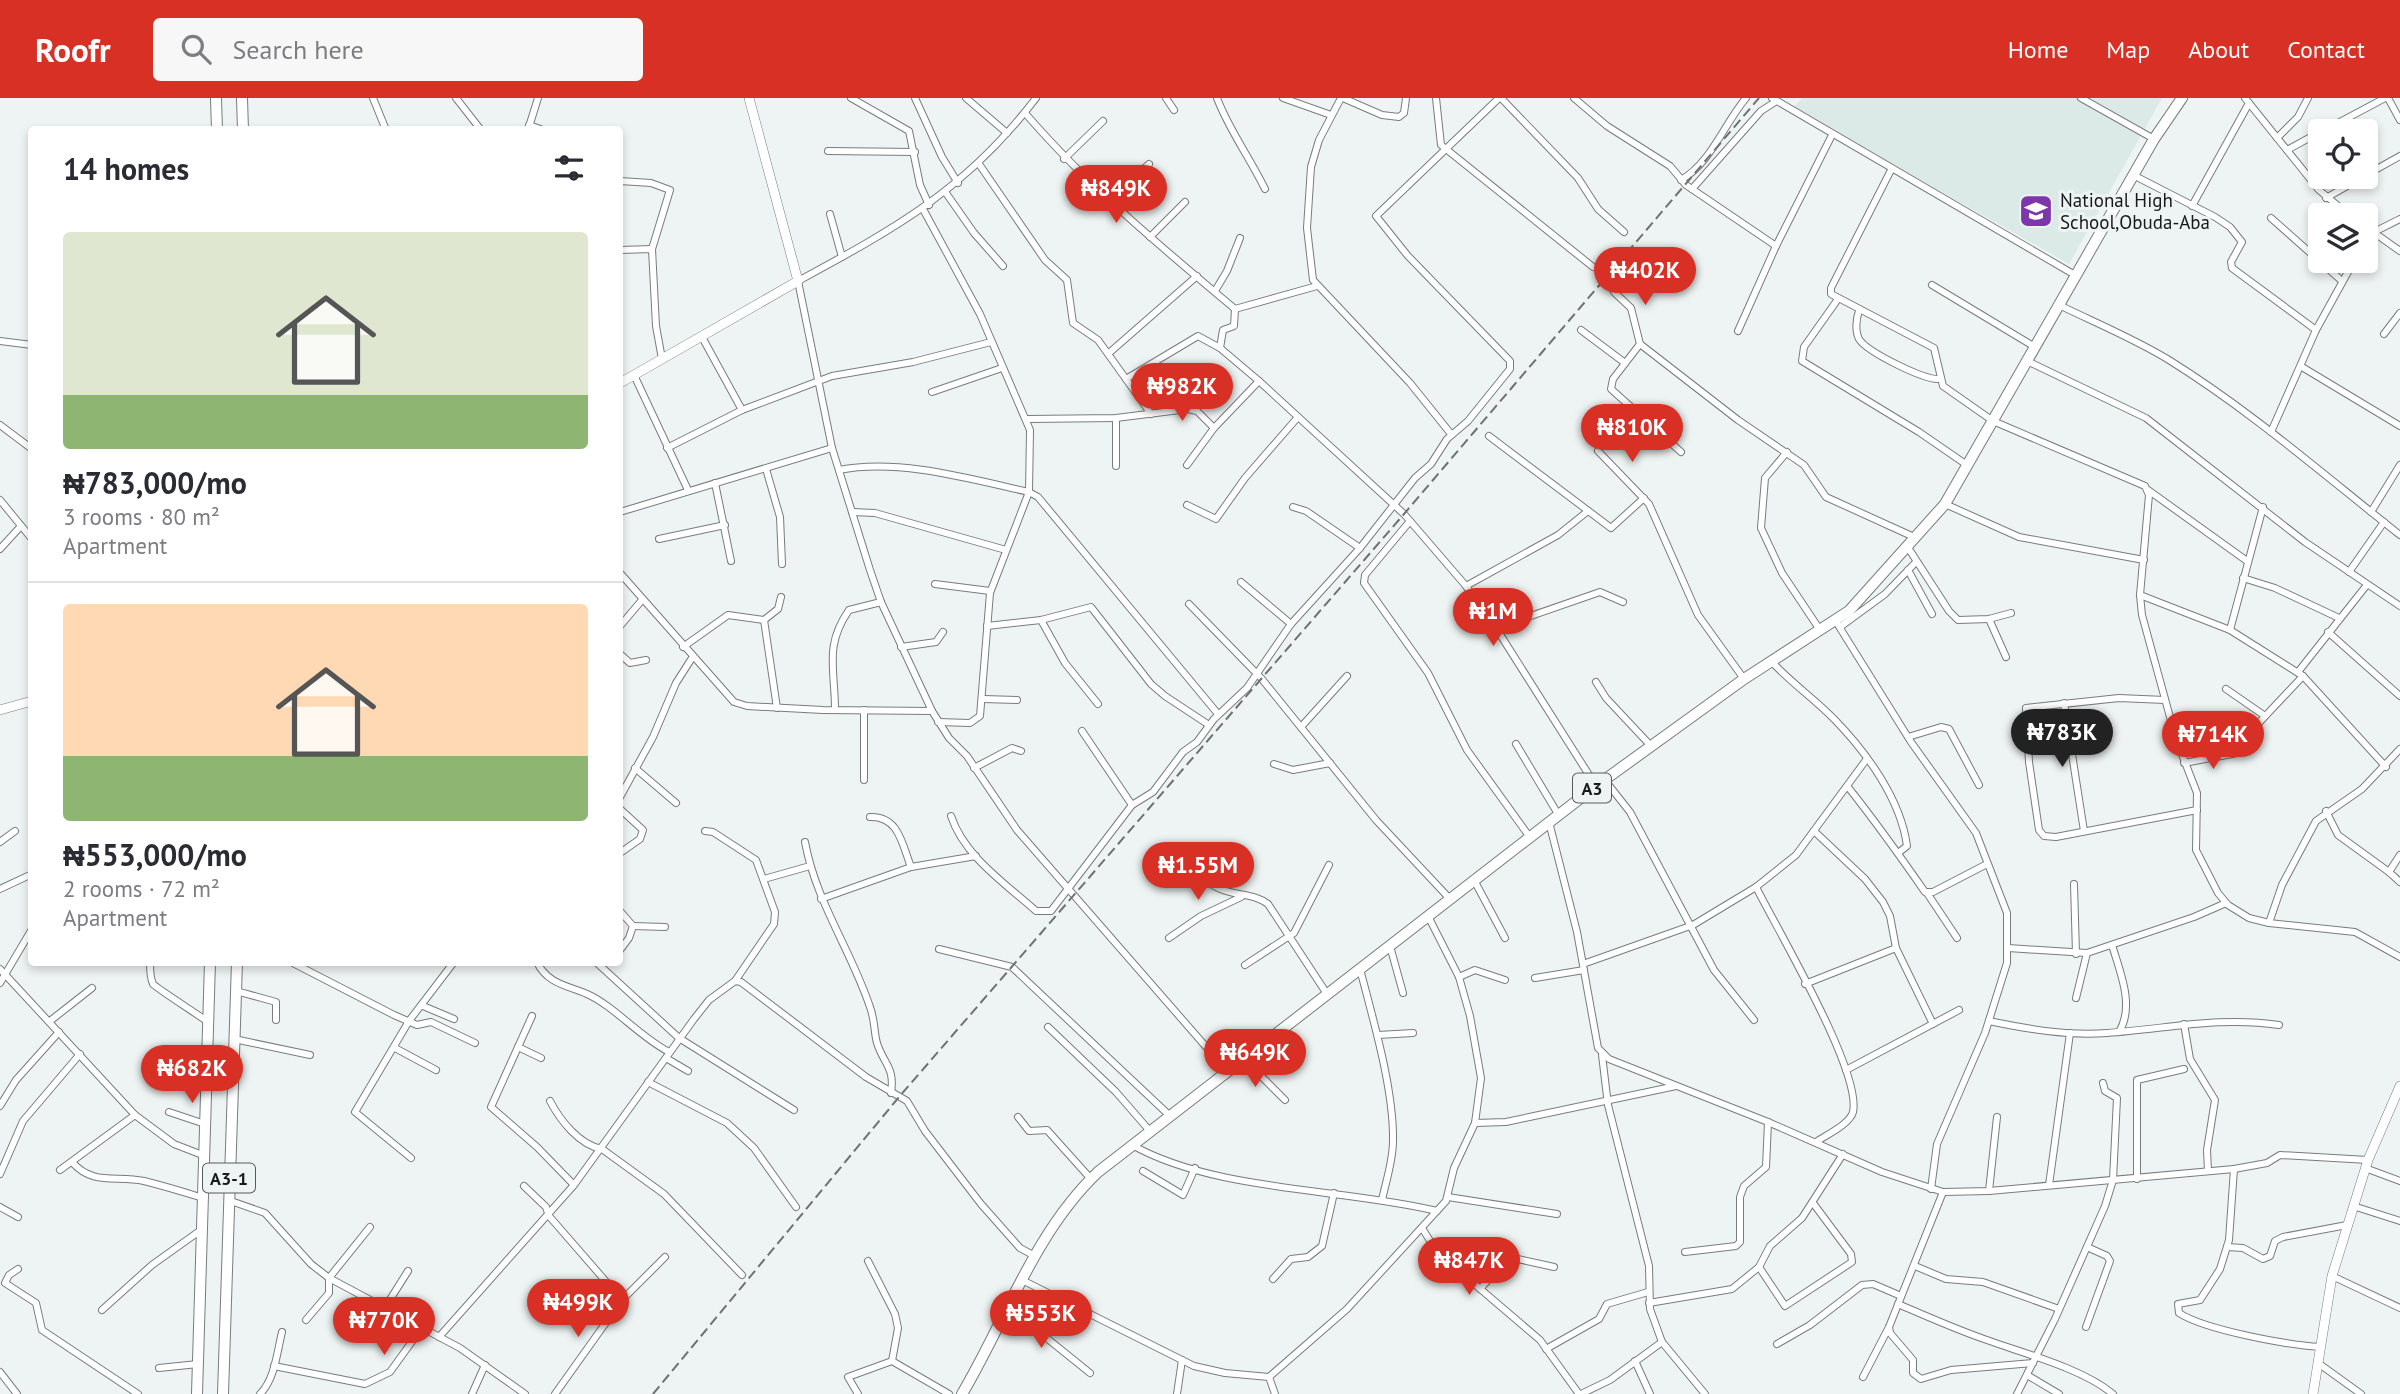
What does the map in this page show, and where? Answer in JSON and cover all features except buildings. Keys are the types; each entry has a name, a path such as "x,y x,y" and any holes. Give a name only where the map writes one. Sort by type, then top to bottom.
{"highway":[{"path":"216,98 217,126"},
{"path":"242,98 243,126"},
{"name":"A3","path":"967,1392 1035,1256 1071,1200 1091,1179 1149,1130 1228,1072 1600,782 1771,661 1820,630 1837,624 1945,504 2175,98"},
{"name":"A3","path":"2157,134 2182,98"},
{"name":"A3-1","path":"197,1394 210,966"},
{"name":"A3-1","path":"223,1394 237,966"}],"main road":[{"path":"623,381 799,281 748,98"},
{"path":"0,710 28,702"},
{"path":"2313,1394 2332,1276 2366,1164 2400,1086"}],"street":[{"path":"373,98 383,126"},
{"path":"529,126 538,98"},
{"path":"851,98 909,131 926,207 1028,419 1032,464 1029,492 990,591 981,716 970,723 938,722"},
{"path":"915,98 942,157 958,183"},
{"path":"966,98 1007,133"},
{"path":"1036,98 979,164 946,193 799,281 818,383 838,470 881,602 938,722 1017,830 1228,1072"},
{"path":"1166,98 1174,110"},
{"path":"1217,98 1223,116 1242,143 1265,189"},
{"path":"1283,98 1331,115"},
{"path":"1406,98 1404,113 1399,117 1382,115 1342,98 1331,115 1311,167 1308,191 1307,228 1312,276 1317,286 1410,383 1451,434"},
{"path":"1436,98 1440,142 1447,150 1593,267"},
{"path":"951,816 957,834 976,856 1036,911 1051,911 1132,805 1153,792 1183,752 1197,742 1218,714 1247,688 1290,624 1360,548 1415,478 1431,464 1451,434 1468,421 1510,369 1511,363 1408,256 1376,216 1500,98 1578,177 1598,209 1624,232"},
{"path":"1574,98 1607,126 1670,166 1692,189 1776,246"},
{"path":"1681,180 1714,146 1720,132 1746,98"},
{"path":"2081,98 2157,134"},
{"path":"2277,138 2298,117 2308,98"},
{"path":"456,99 478,126"},
{"path":"2346,119 2382,99 2400,120"},
{"path":"1692,189 1761,111 1774,100 2076,275"},
{"path":"2192,206 2247,101 2332,203"},
{"path":"1025,113 1064,159 1235,309 1234,326 1223,330 1220,348"},
{"path":"1064,159 1102,121"},
{"path":"1738,331 1776,246 1832,135"},
{"path":"2287,150 2308,139"},
{"path":"828,151 915,152"},
{"path":"2378,168 2400,156"},
{"path":"979,164 1045,260 1067,280 1073,323 1091,332 1109,353 1151,414"},
{"path":"1109,201 1149,164"},
{"path":"1891,170 1831,294 1934,348 1939,379 1955,397 1993,421 2136,481 2247,561"},
{"path":"2133,176 2224,223 2240,238 2241,248 2231,262 2232,268 2316,330"},
{"path":"623,181 651,183 670,190 652,249 656,326 662,359"},
{"path":"2326,198 2342,189"},
{"path":"946,193 974,233 1003,266"},
{"path":"1150,237 1185,202"},
{"path":"830,214 842,257"},
{"path":"2271,218 2342,281"},
{"path":"2378,230 2400,219"},
{"path":"2378,235 2400,251"},
{"path":"1215,290 1227,271 1240,238"},
{"path":"623,250 652,249"},
{"path":"2271,432 2302,367 2316,330 2347,273"},
{"path":"1109,353 1197,276"},
{"path":"1932,285 2035,347"},
{"path":"1235,309 1317,286"},
{"path":"1614,292 1631,308 1640,344 1738,420 1804,465 1826,497 1910,541 1916,562 1948,611 1958,620 2011,613"},
{"path":"1839,299 1804,347 1802,361 1919,432 1967,465"},
{"path":"2059,305 2166,358 2271,432 2400,535"},
{"path":"1859,311 1857,329 1861,342 1896,364 1928,379 1939,379"},
{"path":"2385,334 2400,313"},
{"path":"1581,330 1625,363"},
{"path":"702,337 742,410"},
{"path":"1126,379 1192,338 1204,337 1259,381 1396,505 1466,586 1600,782 1630,812 1693,925 1714,970 1754,1020"},
{"path":"0,341 28,344"},
{"path":"667,448 742,410 832,376 912,362 991,342"},
{"path":"1640,344 1611,383 1612,391 1681,452"},
{"path":"2027,361 2146,418 2305,542 2400,607"},
{"path":"2302,367 2400,426"},
{"path":"932,392 1002,368"},
{"path":"634,375 688,490"},
{"path":"1187,465 1214,428 1259,381"},
{"path":"1028,419 1116,418 1193,409 1214,428"},
{"path":"1187,505 1216,519 1245,478 1298,417"},
{"path":"1116,418 1116,466"},
{"path":"0,425 28,446"},
{"path":"1489,436 1613,528 1644,498"},
{"path":"623,511 832,448"},
{"path":"1598,452 1644,498 1657,519 1698,615 1744,679"},
{"path":"1787,452 1765,478 1761,528 1782,573 1820,630"},
{"path":"2371,512 2400,465"},
{"path":"838,470 861,467 942,473 1029,492 1042,501 1218,714"},
{"path":"766,469 780,517 782,564"},
{"path":"715,483 731,561"},
{"path":"2148,490 2140,595 2145,629 2184,763 2197,793 2196,850 2210,880 2226,902 2249,918 2269,923 2355,932 2400,957"},
{"path":"0,500 28,535"},
{"path":"1945,504 2019,537 2144,560"},
{"path":"1293,507 1306,512 1360,548"},
{"path":"2231,630 2263,507"},
{"path":"1466,586 1558,535 1588,511"},
{"path":"852,512 875,513 1006,550"},
{"path":"1410,521 1365,575 1364,583 1427,673 1467,750 1529,836"},
{"path":"2349,572 2384,522"},
{"path":"659,539 725,525"},
{"path":"0,550 20,526"},
{"path":"1916,562 1885,594 1837,624 1983,847 1987,864 2007,909 2008,948 2007,963 1989,1021 1937,1144 1931,1189"},
{"path":"1908,570 1932,614"},
{"path":"623,577 683,648 734,702 777,708 932,711"},
{"path":"2243,578 2275,588 2339,618"},
{"path":"1241,582 1290,624"},
{"path":"935,584 990,591"},
{"path":"2255,727 2300,674 2328,632 2366,586"},
{"path":"1496,628 1597,592 1604,592 1623,602"},
{"path":"2140,595 2231,630 2300,674 2386,767"},
{"path":"683,648 728,615 764,620 778,609 780,597"},
{"path":"623,622 642,600"},
{"path":"835,710 833,637 849,610 881,602"},
{"path":"1189,604 1256,674 1376,820 1450,899"},
{"path":"987,625 1041,620 1091,607 1151,684 1209,725"},
{"path":"1989,618 2006,657"},
{"path":"764,620 777,708"},
{"path":"1041,620 1065,663 1098,704"},
{"path":"901,647 936,642 943,632"},
{"path":"2328,632 2400,696"},
{"path":"623,657 630,663 646,660"},
{"path":"623,791 653,737 676,683 692,658"},
{"path":"1771,661 1788,680 1835,720 1882,782 1905,834 1907,846 1898,853"},
{"path":"1301,727 1347,676"},
{"path":"1596,682 1606,698 1651,746"},
{"path":"2226,689 2265,716"},
{"path":"2165,700 2119,698 2029,706 2025,710 2035,812 2040,833 2044,836 2084,831 2197,810"},
{"path":"983,699 1017,700"},
{"path":"2064,703 2084,831"},
{"path":"864,710 864,780"},
{"path":"1909,737 1941,727 1949,729 1979,785"},
{"path":"1082,730 1132,805"},
{"path":"1516,744 1553,817 1598,1048 1602,1055 1607,1099 1649,1266 1649,1303 1662,1342 1705,1394"},
{"path":"974,768 1012,748 1021,751"},
{"path":"2269,923 2275,900 2303,841 2326,811 2362,789 2386,767 2400,749"},
{"path":"2184,763 2237,752"},
{"path":"1535,978 1583,967 1693,925 1756,887 1793,859 1866,760"},
{"path":"1274,764 1293,770 1330,763"},
{"path":"635,768 676,803"},
{"path":"1847,787 1898,853 1957,938"},
{"path":"2326,811 2338,835 2400,882"},
{"path":"623,812 643,830 640,839 623,851"},
{"path":"870,817 885,818 894,825 911,867"},
{"path":"0,842 15,831"},
{"path":"439,1337 474,1294 549,1216 574,1185 679,1038 709,1000 735,981 776,919 765,878 752,857 713,832 705,831"},
{"path":"1814,831 1865,879 1883,902 1890,915 1896,948 1933,1024"},
{"path":"805,842 821,899 870,1005 877,1026 876,1041 893,1074 891,1093"},
{"path":"2389,872 2400,855"},
{"path":"821,899 911,867 976,856"},
{"path":"1927,893 1987,864"},
{"path":"1245,965 1290,937 1301,922 1329,865"},
{"path":"765,878 810,866"},
{"path":"1199,873 1209,883 1242,897 1260,899 1268,904 1327,994"},
{"path":"1,885 28,875"},
{"path":"1474,880 1505,938"},
{"path":"2074,884 2076,954"},
{"path":"1756,887 1835,1037 1846,1070 1853,1110 1851,1116 1816,1142"},
{"path":"1170,938 1201,915 1242,897"},
{"path":"2008,948 2087,953 2207,913 2226,902"},
{"path":"623,914 633,926 664,927"},
{"path":"1022,1280 1182,1360 1211,1371 1269,1377 1347,1309 1448,1197 1454,1168 1475,1123 1481,1078 1470,1016 1459,977 1428,916"},
{"path":"623,946 633,926"},
{"path":"0,983 28,936"},
{"path":"1389,944 1403,993"},
{"path":"2112,945 2126,1004 2125,1019 2119,1032"},
{"path":"1805,984 1896,948"},
{"path":"939,949 1012,967 1169,1115"},
{"path":"2076,998 2087,953"},
{"path":"150,966 151,978 156,988 178,1000 208,1023"},
{"path":"300,966 416,1025 431,1022 475,1043"},
{"path":"411,1158 355,1112 409,1021 451,966"},
{"path":"541,966 560,985 591,996 688,1071"},
{"path":"601,966 679,1038 794,1110"},
{"path":"1360,967 1378,1035 1394,1142 1382,1200"},
{"path":"0,969 135,1115 174,1144 205,1156"},
{"path":"1459,977 1475,970 1505,980"},
{"path":"735,981 741,982 891,1093 907,1101 925,1131 981,1204 1020,1248 1035,1256"},
{"path":"50,1021 92,988"},
{"path":"236,991 272,999 277,1007 276,1020"},
{"path":"423,1006 454,1018"},
{"path":"1846,1070 1959,1010"},
{"path":"532,1016 491,1107 537,1147 574,1185"},
{"path":"1989,1021 2070,1033 2119,1032 2239,1020 2279,1025"},
{"path":"2184,1024 2187,1053 2215,1100 2207,1150 2208,1171"},
{"path":"1048,1027 1116,1092 1149,1130"},
{"path":"0,1106 16,1080 59,1032"},
{"path":"1378,1035 1413,1033"},
{"path":"2049,1185 2070,1033"},
{"path":"234,1039 310,1055"},
{"path":"517,1047 541,1058"},
{"path":"395,1048 436,1070"},
{"path":"0,1174 23,1121 80,1054"},
{"path":"1602,1055 1942,1192 1989,1191 2234,1169 2267,1163 2280,1155 2366,1164 2400,1181"},
{"path":"177,1057 207,1060"},
{"path":"1244,1059 1285,1100"},
{"path":"2137,1178 2137,1080 2184,1069"},
{"path":"648,1082 727,1123 754,1148 796,1207"},
{"path":"2017,1394 2087,1247 2113,1180 2117,1098 2105,1091 2104,1083"},
{"path":"1475,1123 1506,1122 1678,1086"},
{"path":"550,1101 560,1119 590,1145 602,1149 664,1194 742,1275"},
{"path":"169,1112 205,1124"},
{"path":"60,1170 135,1115"},
{"path":"1018,1117 1029,1131 1047,1130 1091,1179"},
{"path":"1989,1191 1997,1117"},
{"path":"1685,1252 1736,1246 1740,1242 1740,1197 1744,1186 1766,1167 1768,1122"},
{"path":"1132,1145 1145,1152 1195,1168 1268,1184 1382,1200 1437,1211"},
{"path":"1649,1303 1723,1292 1759,1267 1770,1246 1802,1218 1843,1154"},
{"path":"72,1161 80,1170 94,1177 143,1181 203,1198"},
{"path":"1143,1171 1183,1195 1195,1168"},
{"path":"2234,1169 2233,1212 2227,1247 2205,1295 2200,1300 2182,1301 2178,1304 2179,1313 2207,1324 2275,1342 2320,1347"},
{"path":"524,1186 546,1207 549,1216 622,1300"},
{"path":"1863,1377 1889,1327 1942,1192"},
{"path":"1273,1279 1291,1259 1315,1254 1322,1246 1334,1194"},
{"path":"1448,1197 1557,1214"},
{"path":"228,1200 265,1213 311,1264 329,1278 439,1337 525,1394"},
{"path":"1759,1267 1785,1306 1852,1262 1851,1254 1813,1203"},
{"path":"2353,1206 2400,1221"},
{"path":"0,1207 18,1217"},
{"path":"2227,1247 2243,1248 2263,1259 2270,1256 2275,1241 2284,1237 2347,1225"},
{"path":"306,1320 330,1293 329,1278 370,1227"},
{"path":"1422,1228 1437,1252 1534,1334 1580,1394 1610,1380 1662,1342"},
{"path":"102,1310 152,1265 202,1229"},
{"path":"2086,1327 2110,1261 2107,1256 2087,1247"},
{"path":"1480,1289 1509,1256 1554,1267"},
{"path":"555,1394 622,1300 665,1257"},
{"path":"868,1261 895,1314 898,1328 892,1361"},
{"path":"1915,1266 1946,1279 1983,1282 2059,1309"},
{"path":"18,1269 9,1275 5,1283 36,1303 42,1330 138,1394"},
{"path":"384,1309 408,1271"},
{"path":"2332,1276 2400,1308"},
{"path":"1777,1344 1810,1325 1863,1285 1873,1284 1901,1296"},
{"path":"1546,1349 1599,1319 1607,1304 1648,1292"},
{"path":"1898,1304 2035,1360 2095,1381 2113,1394"},
{"path":"1008,1307 1090,1373"},
{"path":"1889,1327 1890,1333 1913,1360 1913,1373 1921,1379 1951,1370 2035,1360"},
{"path":"274,1366 365,1384 390,1372 421,1329"},
{"path":"260,1394 266,1388 274,1366 282,1332"},
{"path":"1177,1394 1182,1360"},
{"path":"858,1394 848,1377 892,1361"},
{"path":"892,1361 949,1394"},
{"path":"1635,1361 1650,1394"},
{"path":"2318,1363 2361,1394"},
{"path":"159,1368 198,1364"},
{"path":"472,1394 485,1365"},
{"path":"0,1372 17,1394"},
{"path":"2027,1375 2059,1394"},
{"path":"1269,1377 1275,1394"}],"shaded area":[{"name":"National High School,Obuda-Aba","path":"1802,98 2162,98 2069,264 1793,108"}],"railway":[{"path":"653,1394 899,1097 1404,514 1759,98"}],"place":[{"name":"National High School,Obuda-Aba","path":"2036,211"}]}
